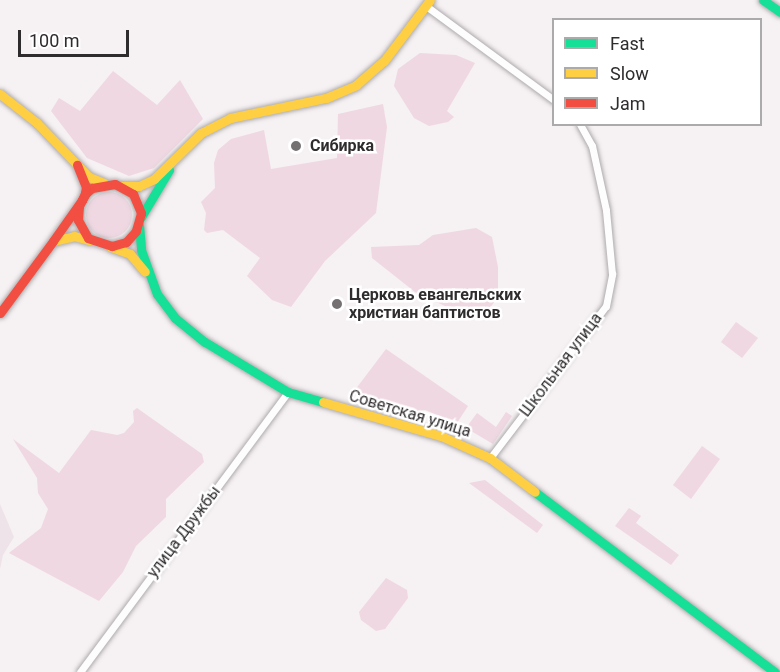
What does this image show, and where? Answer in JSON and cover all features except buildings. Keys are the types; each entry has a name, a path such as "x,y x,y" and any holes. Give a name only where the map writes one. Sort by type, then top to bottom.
{"main road":[{"path":"764,0 780,12"},
{"path":"0,94 37,123 94,180 122,186 145,184 188,146 230,118 326,98 357,85 384,61 428,3"},
{"path":"53,241 74,236 105,246 126,242 177,157"},
{"path":"77,165 86,181 80,226 93,242"},
{"path":"0,313 82,200 92,188 107,183"},
{"path":"122,186 137,199 141,250 151,281"},
{"name":"Советская улица","path":"105,246 130,254 184,326 288,392 441,436 490,458 775,672"}],"street":[{"path":"428,3 552,98"},
{"name":"Школьная улица","path":"490,458 606,306 612,274 606,210 592,146 581,126"},
{"name":"улица Дружбы","path":"80,672 288,392"}],"shaded area":[{"path":"420,53 456,55 475,63 447,111 454,117 448,122 429,126 414,118 394,86 398,69"},
{"path":"113,71 157,105 180,80 203,119 154,168 129,176 87,158 51,111 59,98 80,111"},
{"path":"383,104 387,127 376,213 325,261 291,307 272,300 247,276 260,258 223,230 207,233 204,230 206,213 201,202 215,188 214,163 218,150 231,139 264,130 271,169 337,158 338,114"},
{"path":"109,192 118,193 125,199 131,206 131,224 125,231 118,237 109,238 100,237 93,231 87,224 86,215 87,206 93,199 100,193"},
{"path":"476,228 492,237 498,267 498,297 484,316 445,306 415,292 372,258 371,247 419,245 433,235"},
{"path":"736,322 758,338 742,358 721,342"},
{"path":"386,349 468,406 457,423 425,410 410,413 375,403 355,390"},
{"path":"137,408 202,454 204,462 166,499 166,517 136,546 123,572 99,601 9,553 41,528 48,509 38,493 37,478 13,439 59,473 91,430 117,435 124,433 134,422 133,411"},
{"path":"506,412 512,416 493,444 466,428 477,413 496,427"},
{"path":"702,446 720,459 691,499 673,485"},
{"path":"485,480 543,525 537,533 469,483"},
{"path":"0,504 14,537 3,555 0,569"},
{"path":"629,508 641,516 636,523 679,555 671,565 615,526"},
{"path":"386,578 407,590 408,598 385,629 376,631 361,620 359,612"}],"traffic: fast":[{"path":"763,0 780,12"},
{"path":"141,217 169,170"},
{"path":"139,225 141,250 157,294 175,318 205,342 288,392 323,402"},
{"path":"535,492 775,672"}],"traffic: slow":[{"path":"122,186 139,186 154,179 201,133 230,118 326,98 356,85 384,61 430,0"},
{"path":"0,94 37,123 89,177 104,183"},
{"path":"53,241 74,236 89,240"},
{"path":"111,247 130,254 145,272"},
{"path":"323,402 441,436 490,458 535,492"}],"traffic: jam":[{"path":"0,313 53,241 82,200 86,193 92,188 115,184 133,194 141,213 136,231 126,242 112,246 88,238 78,220 79,206 82,200 85,193 86,187 77,165"}],"place":[{"name":"Сибирка","path":"296,146"},
{"name":"Церковь евангельских христиан баптистов","path":"337,304"}]}
